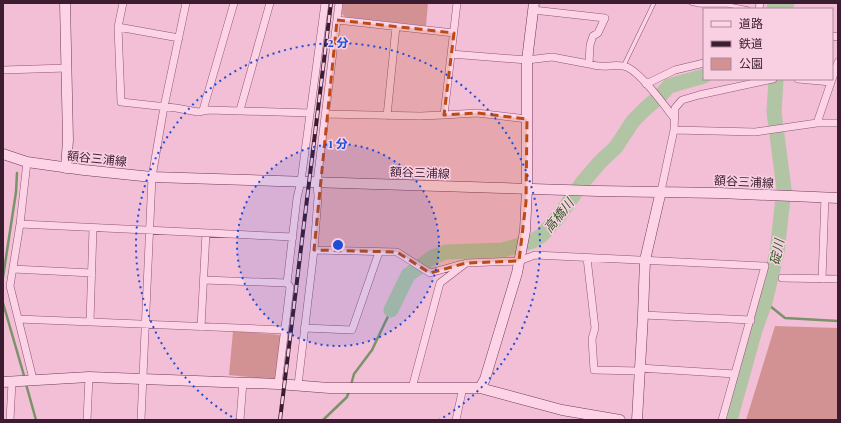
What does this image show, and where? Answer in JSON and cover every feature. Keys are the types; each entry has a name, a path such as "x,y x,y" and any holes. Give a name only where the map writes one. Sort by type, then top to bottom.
{"street":[{"path":"65,3 68,140 66,168"},
{"path":"123,3 118,26 121,102 198,112 203,110 240,110 310,113"},
{"path":"141,420 152,177 164,107 186,3"},
{"path":"203,110 234,3"},
{"path":"240,110 270,3"},
{"path":"278,384 290,287 287,284 297,198 301,181 325,3"},
{"path":"298,385 314,250 318,196 317,182 339,3"},
{"path":"444,115 458,3"},
{"path":"480,388 485,379 517,273 524,231 527,188 527,60 534,6 605,18 598,33 593,36 590,45 589,64"},
{"path":"337,20 454,33"},
{"path":"118,26 179,38"},
{"path":"387,116 396,27"},
{"path":"451,54 527,60 552,57 599,67 624,66 636,72 674,118"},
{"path":"833,76 838,62"},
{"path":"649,87 675,70 703,63"},
{"path":"3,70 67,68"},
{"path":"637,420 645,260 674,130 675,108 682,100 766,80"},
{"path":"809,80 831,82 817,123"},
{"path":"325,114 387,116 477,113 527,119"},
{"path":"674,130 756,132 817,123 838,123"},
{"name":"額谷三浦線","path":"4,153 25,162 152,177 838,198"},
{"path":"10,420 20,381 18,318 10,286 20,224 25,162"},
{"path":"822,279 825,197"},
{"path":"20,224 293,237"},
{"path":"90,322 93,228"},
{"path":"202,326 206,233"},
{"path":"314,250 398,252 430,273 466,263 535,255 765,266 722,420"},
{"path":"304,328 352,330 379,252"},
{"path":"587,258 595,328 592,339 594,370 640,370 735,374"},
{"path":"412,388 440,283 466,263"},
{"path":"13,269 92,273"},
{"path":"782,278 838,279"},
{"path":"204,280 287,284"},
{"path":"643,315 751,320"},
{"path":"18,318 284,330"},
{"path":"20,381 89,377 243,382 364,389 480,388 562,410 620,420"},
{"path":"87,420 89,377"},
{"path":"240,420 243,382"},
{"path":"456,420 463,387"}],"lane":[{"path":"624,66 654,3"},
{"path":"691,3 700,5 728,5 743,8"}],"highlighted area":[{"path":"337,20 454,33 444,115 477,113 527,119 526,202 519,261 466,263 430,273 397,252 314,250"}],"green space":[{"path":"343,3 428,3 426,26 345,17 342,14"},
{"path":"775,326 838,328 838,420 746,420"},
{"path":"233,331 281,335 276,380 229,375"}],"waterway":[{"name":"高橋川","path":"774,8 775,3"},
{"name":"碇川","path":"785,8 787,3"},
{"name":"高橋川","path":"391,310 408,275 433,257 446,252 503,250 533,241 542,235 559,216 582,183 600,162 616,147 633,121 645,109 669,86 703,76"},
{"name":"碇川","path":"730,420 755,330 765,302 777,252 784,189 774,112 776,80"},
{"path":"3,277 16,192 17,173"},
{"path":"765,302 785,318 838,321"},
{"path":"3,303 25,379"},
{"path":"351,385 354,374 372,350 391,310"},
{"path":"26,384 36,420"},
{"path":"323,420 347,397 349,391"}],"railway":[{"path":"280,420 331,3"}]}
